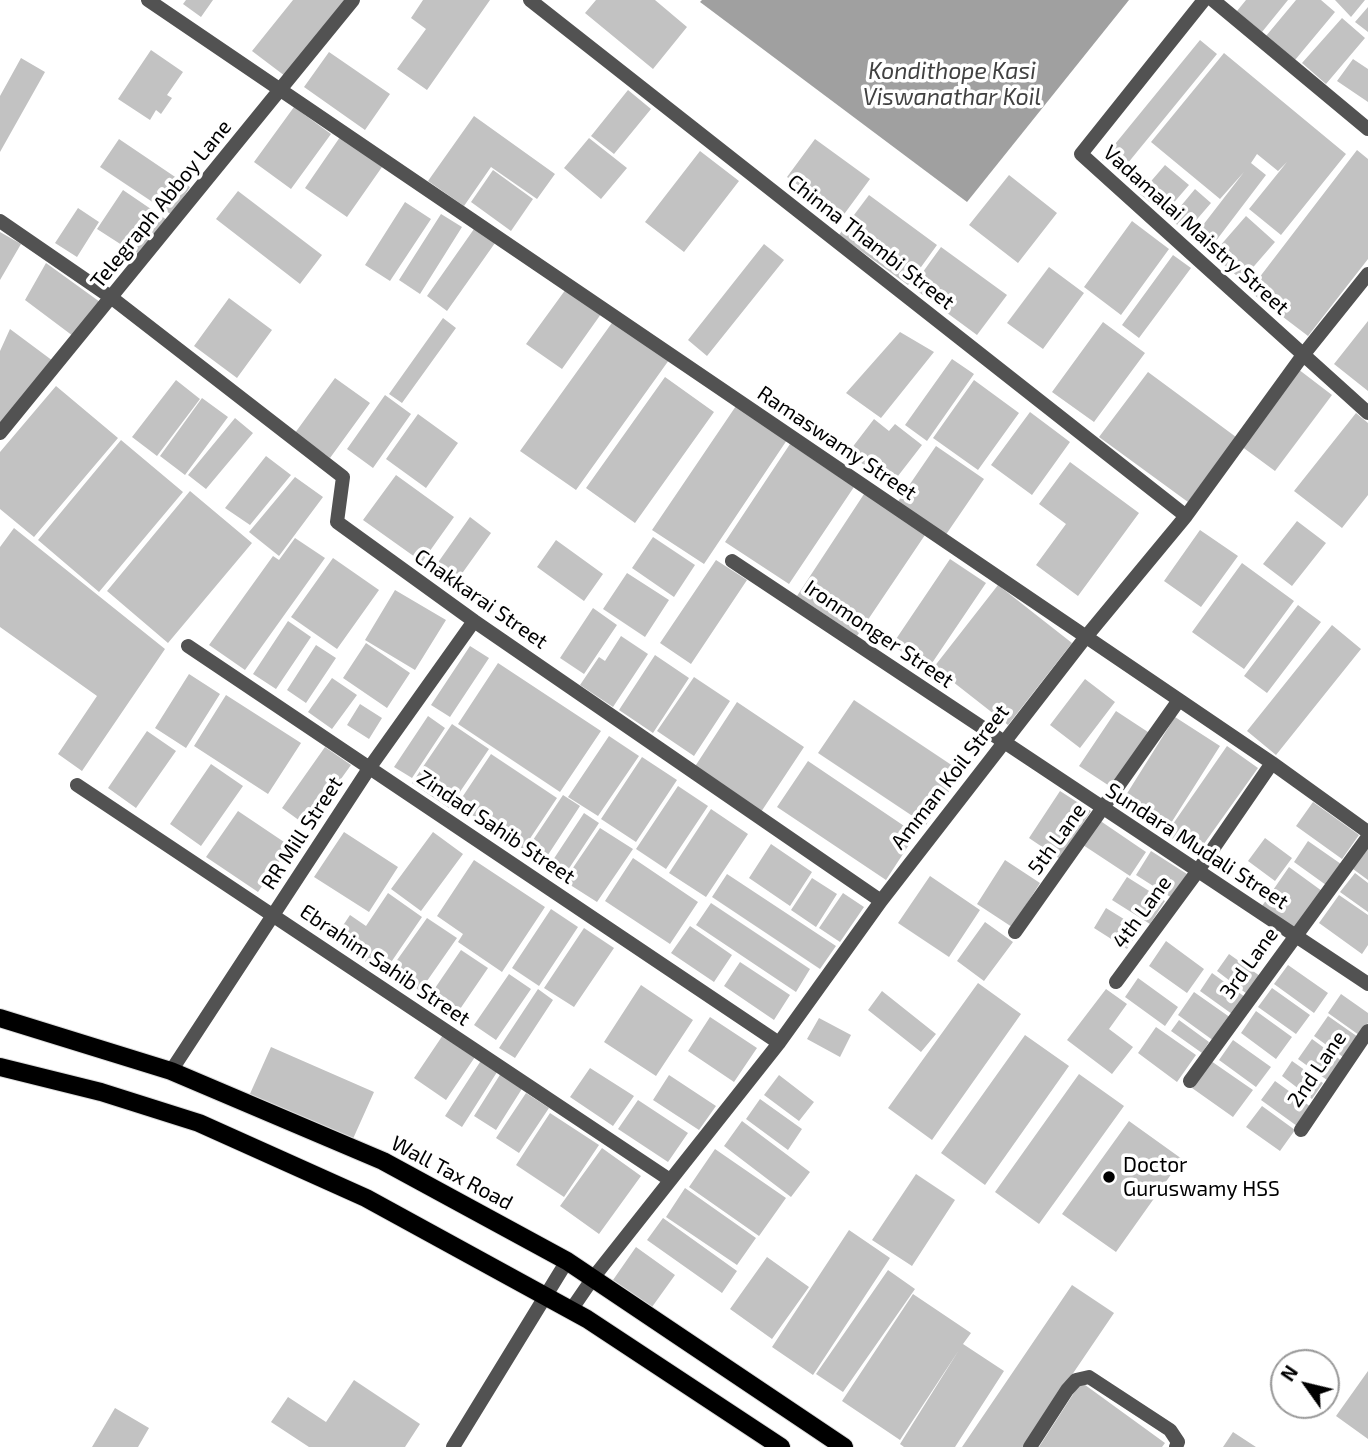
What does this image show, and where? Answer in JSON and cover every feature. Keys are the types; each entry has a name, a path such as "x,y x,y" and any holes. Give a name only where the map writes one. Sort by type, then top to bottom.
{"main road":[{"name":"Wall Tax Road","path":"0,1018 171,1071 383,1161 567,1261 844,1447"},
{"path":"0,1067 101,1092 199,1123 366,1198 571,1310 781,1447"}],"street":[{"name":"Ramaswamy Street","path":"148,0 283,89 1272,763 1368,835"},
{"name":"Telegraph Abboy Lane","path":"0,433 283,89 352,0"},
{"name":"Chinna Thambi Street","path":"530,0 1186,516"},
{"name":"Vadamalai Maistry Street","path":"1205,0 1081,155 1368,413"},
{"path":"1213,0 1368,129"},
{"path":"0,222 111,298"},
{"name":"Amman Koil Street","path":"571,1310 593,1278 779,1043 881,901 1085,638 1186,516 1303,355 1368,274"},
{"name":"Chakkarai Street","path":"111,298 343,477 337,522 474,621 881,901"},
{"name":"Ironmonger Street","path":"732,561 1003,743"},
{"name":"RR Mill Street","path":"171,1071 370,767 474,621"},
{"name":"Zindad Sahib Street","path":"188,646 779,1043"},
{"name":"5th Lane","path":"1015,932 1179,701"},
{"name":"Sundara Mudali Street","path":"1003,743 1368,984"},
{"name":"4th Lane","path":"1116,982 1197,872 1272,763"},
{"name":"Ebrahim Sahib Street","path":"77,785 670,1181"},
{"name":"3rd Lane","path":"1190,1081 1368,835"},
{"name":"2nd Lane","path":"1301,1130 1368,1031"},
{"path":"453,1447 567,1261"},
{"path":"1030,1447 1067,1390 1076,1380 1089,1377 1170,1430 1178,1442 1176,1447"}],"water":[{"name":"Kondithope Kasi Viswanathar Koil","path":"1129,0 967,202 700,2"}],"building":[{"path":"186,0 213,0 201,17 183,4"},
{"path":"293,0 345,0 285,76 252,51"},
{"path":"423,0 490,0 427,90 397,69 426,29 411,18"},
{"path":"596,0 655,0 687,27 653,69 585,13"},
{"path":"1246,0 1288,0 1262,32 1237,11"},
{"path":"1296,0 1321,0 1335,12 1295,60 1266,36"},
{"path":"1335,0 1365,0 1351,17"},
{"path":"1368,7 1368,32 1355,22"},
{"path":"1342,18 1365,38 1326,84 1302,63"},
{"path":"1200,40 1217,54 1123,169 1102,160"},
{"path":"151,50 183,72 167,95 172,98 161,114 156,110 150,120 118,99"},
{"path":"329,52 390,94 365,130 304,87"},
{"path":"1224,53 1346,154 1281,235 1249,209 1287,162 1278,171 1257,154 1251,163 1266,175 1209,250 1193,238 1244,172 1220,199 1151,142"},
{"path":"21,58 45,72 0,152 0,96"},
{"path":"1353,59 1368,69 1368,102 1337,81"},
{"path":"628,90 651,109 614,154 591,136"},
{"path":"294,107 331,134 291,189 254,162"},
{"path":"474,116 555,174 537,199 491,167 464,206 428,181"},
{"path":"340,137 382,167 347,217 305,188"},
{"path":"589,138 627,168 601,199 564,168"},
{"path":"119,139 190,187 172,215 100,167"},
{"path":"815,139 870,179 842,217 787,177"},
{"path":"1357,150 1368,159 1368,259 1308,336 1249,291"},
{"path":"700,151 739,181 684,252 645,222"},
{"path":"1165,165 1189,185 1164,214 1140,194"},
{"path":"493,170 533,199 511,231 471,202"},
{"path":"1009,175 1057,213 1018,263 969,225"},
{"path":"1195,189 1211,203 1186,232 1170,219"},
{"path":"123,190 167,220 142,258 97,229"},
{"path":"238,191 322,255 300,284 216,219"},
{"path":"869,195 937,245 908,285 839,235"},
{"path":"405,202 431,219 390,281 365,265"},
{"path":"78,208 99,222 77,257 55,243"},
{"path":"441,214 462,227 420,294 399,280"},
{"path":"1246,216 1275,242 1242,280 1212,255"},
{"path":"1132,221 1169,249 1121,315 1084,287"},
{"path":"474,229 495,243 447,311 427,296"},
{"path":"0,232 21,244 0,280"},
{"path":"764,244 784,260 707,356 688,340"},
{"path":"941,247 1007,295 977,335 912,287"},
{"path":"1173,255 1191,268 1139,338 1122,325"},
{"path":"46,263 100,302 73,336 25,300"},
{"path":"1049,267 1084,293 1043,349 1007,323"},
{"path":"566,289 601,314 562,369 526,344"},
{"path":"229,298 272,330 237,378 194,346"},
{"path":"443,318 456,328 402,403 389,394"},
{"path":"614,320 669,360 576,490 520,451"},
{"path":"1368,321 1368,391 1334,364"},
{"path":"1103,322 1145,353 1094,422 1052,392"},
{"path":"10,329 53,361 0,425 0,351"},
{"path":"900,332 934,352 881,418 846,393"},
{"path":"952,359 974,374 927,441 905,425"},
{"path":"1298,369 1332,395 1275,471 1241,446"},
{"path":"1148,372 1236,437 1188,502 1099,437"},
{"path":"665,377 714,412 635,523 586,488"},
{"path":"335,378 370,403 330,458 295,433"},
{"path":"176,380 200,399 157,456 132,437"},
{"path":"974,380 1019,413 978,470 933,438"},
{"path":"56,386 118,438 34,537 0,509 0,452"},
{"path":"385,395 411,414 373,468 347,449"},
{"path":"202,398 228,417 185,475 160,456"},
{"path":"738,403 789,437 704,564 652,530"},
{"path":"1030,412 1070,442 1032,495 991,465"},
{"path":"1356,413 1368,423 1368,495 1342,528 1294,491"},
{"path":"418,414 458,443 426,488 386,459"},
{"path":"235,418 253,433 206,489 188,475"},
{"path":"874,419 889,431 895,424 922,445 891,485 848,453"},
{"path":"121,440 183,492 99,592 38,540"},
{"path":"790,444 854,487 789,584 725,542"},
{"path":"936,446 984,479 945,536 897,503"},
{"path":"266,456 291,475 250,525 225,508"},
{"path":"1070,462 1139,513 1078,596 1036,565 1066,524 1039,504"},
{"path":"396,475 454,517 422,562 363,520"},
{"path":"295,477 323,497 279,556 249,532"},
{"path":"190,491 252,543 168,643 107,591"},
{"path":"866,491 927,532 857,636 797,596"},
{"path":"470,517 491,533 453,586 432,571"},
{"path":"1297,521 1326,543 1292,586 1263,564"},
{"path":"14,528 165,649 82,771 58,754 97,696 0,627 0,547"},
{"path":"1200,530 1238,556 1201,607 1164,581"},
{"path":"653,537 695,565 674,597 632,568"},
{"path":"295,538 325,558 245,670 209,645 273,556 279,560"},
{"path":"556,540 603,574 584,601 537,567"},
{"path":"333,558 379,590 337,649 291,617"},
{"path":"950,559 986,583 928,669 892,645"},
{"path":"716,560 747,580 691,664 660,643"},
{"path":"1242,563 1294,601 1244,669 1192,632"},
{"path":"627,573 669,600 645,637 603,609"},
{"path":"998,585 1072,643 1008,725 934,667"},
{"path":"395,590 446,620 415,670 365,640"},
{"path":"1298,605 1321,622 1267,693 1244,676"},
{"path":"593,608 617,625 584,674 560,658"},
{"path":"288,621 311,637 276,689 253,674"},
{"path":"1332,625 1361,649 1276,755 1247,731"},
{"path":"621,636 648,654 613,707 580,685 599,657 605,661"},
{"path":"366,643 410,673 387,708 343,678"},
{"path":"316,645 336,658 306,703 287,690"},
{"path":"470,646 489,658 450,717 431,705"},
{"path":"655,655 689,678 653,733 619,710"},
{"path":"498,663 601,731 560,792 458,724"},
{"path":"189,674 220,694 186,748 155,728"},
{"path":"694,677 730,701 694,756 657,731"},
{"path":"332,678 357,695 332,729 308,712"},
{"path":"1085,679 1115,702 1080,748 1050,725"},
{"path":"226,695 301,743 268,794 194,746"},
{"path":"854,700 962,772 926,825 818,753"},
{"path":"737,702 804,747 761,812 694,768"},
{"path":"360,704 382,718 369,739 347,725"},
{"path":"1116,711 1151,734 1114,789 1079,766"},
{"path":"428,716 445,728 412,778 394,767"},
{"path":"1175,717 1220,746 1166,831 1121,803"},
{"path":"452,724 489,749 449,808 412,783"},
{"path":"147,731 176,751 136,808 108,788"},
{"path":"609,736 639,756 598,816 568,797"},
{"path":"1227,746 1258,768 1196,855 1166,834"},
{"path":"325,747 351,765 307,826 282,808"},
{"path":"491,754 557,798 523,849 457,805"},
{"path":"642,757 677,780 636,842 601,819"},
{"path":"808,761 916,834 886,880 777,807"},
{"path":"211,764 243,786 201,846 170,824"},
{"path":"678,786 708,806 666,869 636,849"},
{"path":"1060,791 1091,811 1060,859 1029,838"},
{"path":"563,795 580,806 542,864 525,852"},
{"path":"1313,802 1359,835 1342,859 1296,826"},
{"path":"711,809 748,834 706,897 669,873"},
{"path":"238,811 290,846 258,892 206,857"},
{"path":"584,813 599,823 568,870 553,860"},
{"path":"1099,820 1146,852 1130,876 1083,845"},
{"path":"600,828 633,849 597,902 564,881"},
{"path":"344,832 398,867 369,912 314,877"},
{"path":"433,832 463,854 421,911 391,889"},
{"path":"1265,838 1292,858 1275,881 1248,861"},
{"path":"1308,841 1341,864 1326,885 1294,862"},
{"path":"771,844 812,872 790,906 749,878"},
{"path":"1368,848 1368,880 1353,869"},
{"path":"1151,851 1187,874 1172,898 1136,875"},
{"path":"633,858 698,902 670,944 605,901"},
{"path":"474,860 545,907 502,972 458,942 463,934 437,916"},
{"path":"1005,860 1040,883 1012,927 977,904"},
{"path":"1289,867 1322,891 1295,929 1262,906"},
{"path":"1355,873 1368,883 1368,912 1340,892"},
{"path":"727,874 836,946 820,969 712,897"},
{"path":"930,876 980,910 949,957 898,923"},
{"path":"1127,877 1165,901 1150,924 1112,900"},
{"path":"812,878 837,894 816,927 791,910"},
{"path":"388,893 422,917 383,974 334,939 350,915 366,926"},
{"path":"843,893 864,907 840,942 819,928"},
{"path":"1339,895 1368,915 1368,945 1362,954 1319,923"},
{"path":"711,903 810,969 796,992 696,925"},
{"path":"1106,908 1140,929 1127,949 1094,928"},
{"path":"551,909 578,927 539,986 512,968"},
{"path":"427,918 457,938 420,991 390,970"},
{"path":"985,922 1013,942 984,981 957,961"},
{"path":"690,926 732,955 714,982 671,953"},
{"path":"584,928 614,948 574,1007 544,988"},
{"path":"1166,941 1204,969 1187,993 1149,966"},
{"path":"461,950 488,968 458,1012 431,994"},
{"path":"1229,954 1260,976 1247,994 1217,971"},
{"path":"740,962 790,995 774,1020 724,986"},
{"path":"1288,965 1328,993 1314,1013 1274,984"},
{"path":"1212,973 1245,997 1232,1014 1200,991"},
{"path":"509,974 531,989 496,1040 474,1025"},
{"path":"1138,978 1178,1007 1165,1026 1125,997"},
{"path":"978,983 1021,1014 932,1140 888,1108"},
{"path":"641,985 693,1020 656,1076 604,1042"},
{"path":"1272,988 1310,1015 1296,1034 1258,1007"},
{"path":"538,989 553,1000 515,1058 499,1048"},
{"path":"1106,989 1127,1004 1109,1029 1133,1047 1112,1074 1067,1040"},
{"path":"882,991 936,1034 921,1052 868,1010"},
{"path":"1194,992 1231,1018 1214,1041 1178,1015"},
{"path":"1341,994 1368,1013 1368,1023 1359,1035 1328,1013"},
{"path":"1256,1011 1292,1037 1276,1059 1241,1033"},
{"path":"1328,1016 1358,1037 1343,1057 1314,1036"},
{"path":"710,1017 757,1048 734,1082 688,1051"},
{"path":"819,1018 851,1035 840,1057 807,1039"},
{"path":"1179,1020 1209,1042 1202,1053 1171,1031"},
{"path":"1156,1027 1196,1055 1177,1082 1138,1053"},
{"path":"445,1032 477,1054 446,1100 414,1078"},
{"path":"1025,1035 1069,1066 985,1185 941,1153"},
{"path":"1312,1039 1342,1061 1327,1080 1298,1059"},
{"path":"1233,1040 1271,1067 1256,1087 1219,1060"},
{"path":"271,1047 374,1092 352,1141 249,1096"},
{"path":"482,1059 499,1069 462,1127 445,1116"},
{"path":"1211,1061 1253,1090 1233,1117 1192,1088"},
{"path":"1292,1061 1323,1083 1312,1099 1282,1076"},
{"path":"590,1068 634,1096 613,1126 570,1097"},
{"path":"503,1070 525,1084 496,1130 474,1116"},
{"path":"1079,1074 1124,1106 1039,1224 995,1192"},
{"path":"669,1075 716,1106 699,1130 653,1100"},
{"path":"779,1075 814,1102 799,1121 764,1095"},
{"path":"1275,1081 1311,1107 1297,1126 1261,1100"},
{"path":"526,1093 549,1108 519,1153 496,1138"},
{"path":"760,1099 802,1129 788,1150 746,1119"},
{"path":"638,1100 688,1133 668,1162 618,1129"},
{"path":"1262,1106 1295,1130 1280,1151 1246,1127"},
{"path":"550,1113 599,1145 564,1197 516,1165"},
{"path":"742,1121 810,1172 791,1197 724,1146"},
{"path":"1129,1121 1182,1159 1116,1252 1062,1214"},
{"path":"602,1148 641,1176 599,1234 560,1206"},
{"path":"715,1149 786,1198 759,1236 689,1187"},
{"path":"916,1174 955,1200 912,1266 872,1240"},
{"path":"685,1188 756,1238 737,1265 666,1217"},
{"path":"663,1218 737,1271 722,1293 647,1240"},
{"path":"849,1230 890,1258 813,1375 772,1347"},
{"path":"636,1247 675,1275 652,1307 613,1280"},
{"path":"767,1257 809,1287 772,1339 730,1309"},
{"path":"888,1270 915,1289 843,1392 816,1374"},
{"path":"1072,1285 1114,1313 1023,1447 962,1447"},
{"path":"913,1294 971,1333 963,1344 1004,1371 955,1447 904,1447 900,1444 959,1350 900,1440 842,1401"},
{"path":"1368,1371 1368,1439 1340,1419 1340,1410"},
{"path":"354,1380 420,1424 405,1447 309,1447 271,1422 288,1397 326,1422"},
{"path":"1081,1382 1165,1443 1162,1447 1039,1447"},
{"path":"115,1408 149,1428 138,1447 92,1447"},
{"path":"1233,1432 1256,1447 1223,1447"}],"place":[{"name":"Doctor Guruswamy HSS","path":"1109,1177"}]}
